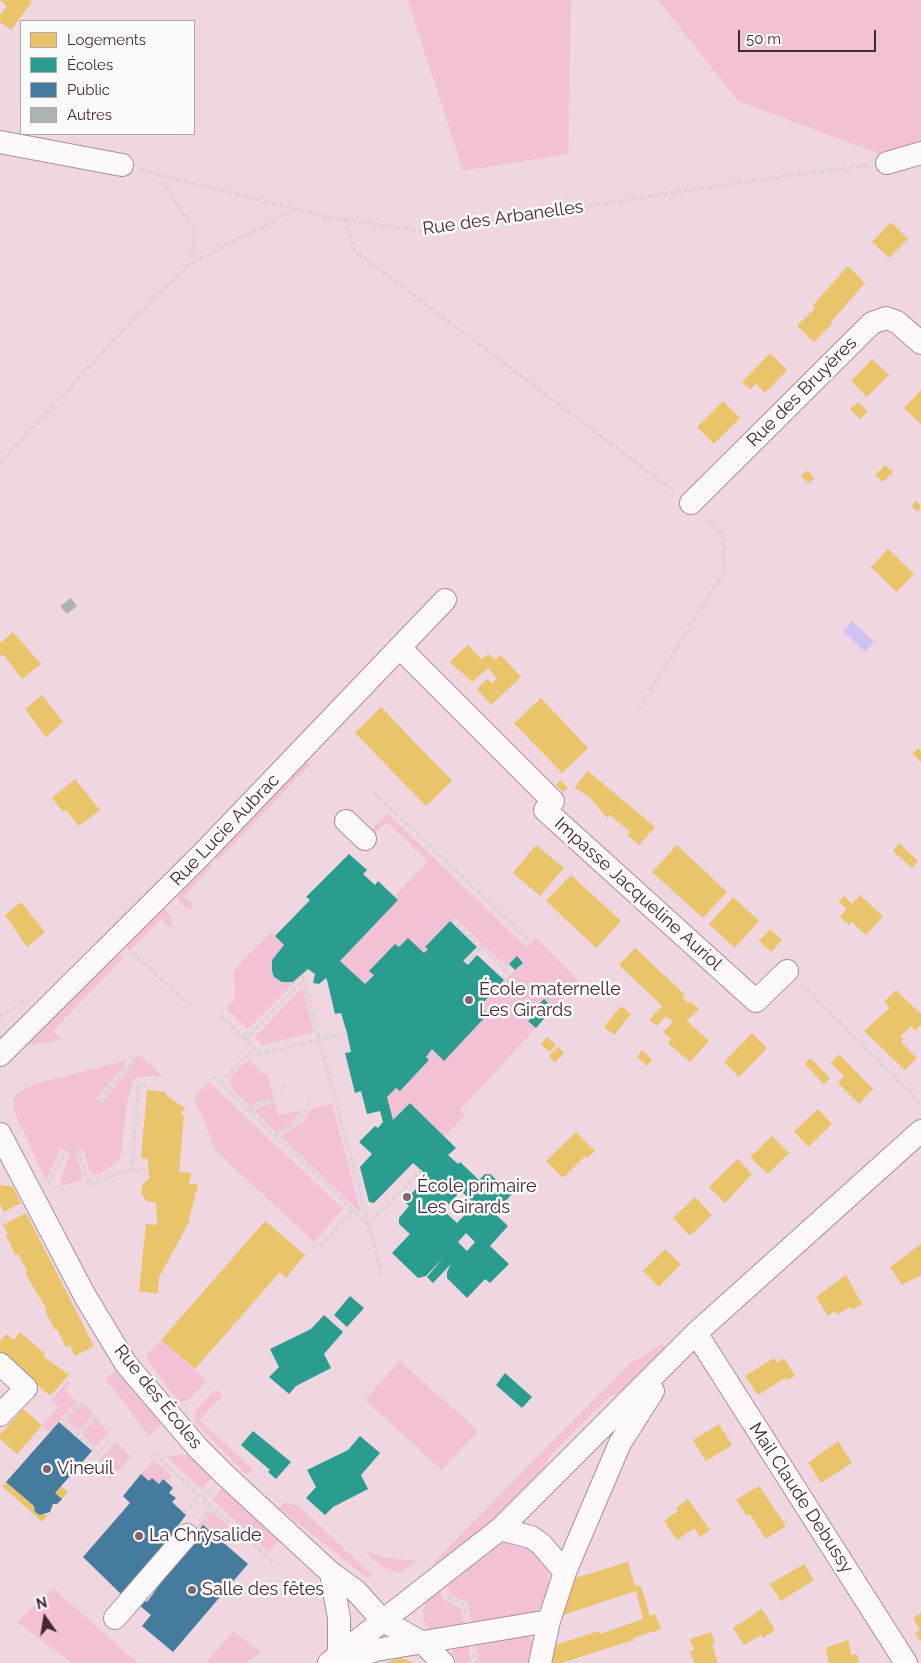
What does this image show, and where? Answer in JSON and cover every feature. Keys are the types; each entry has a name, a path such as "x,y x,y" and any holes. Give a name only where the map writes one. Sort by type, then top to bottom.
{"street":[{"path":"0,142 122,165"},
{"path":"888,163 921,153"},
{"name":"Rue des Bruyères","path":"691,503 872,323 886,318 897,322 921,343"},
{"name":"Rue Lucie Aubrac","path":"0,1055 204,852 445,600"},
{"name":"Impasse Jacqueline Auriol","path":"400,648 553,801 545,810 756,1001 787,971"},
{"path":"346,820 365,839"},
{"path":"335,1661 413,1597 500,1530 696,1333 921,1130"},
{"name":"Rue des Écoles","path":"1,1138 85,1296 126,1364 198,1448 331,1573 356,1591 383,1621 423,1643 443,1663"},
{"name":"Mail Claude Debussy","path":"696,1333 906,1663"},
{"path":"540,1663 549,1621 565,1572 620,1443 673,1358"},
{"path":"0,1364 26,1388 0,1415"},
{"path":"115,1618 186,1524"},
{"path":"500,1530 531,1537 540,1544 565,1572"},
{"path":"331,1573 339,1618 335,1661"},
{"name":"Rue des Écoles","path":"356,1591 384,1598 413,1597"},
{"path":"413,1597 416,1620 423,1643"},
{"path":"335,1661 376,1650 549,1621"}],"path":[{"name":"Rue des Arbanelles","path":"122,165 297,209 344,219 427,232 695,189 888,163"},
{"path":"158,174 195,231 191,263"},
{"path":"0,463 140,312 191,263 297,209"},
{"path":"344,219 355,251 691,503 723,535 724,572 638,710"},
{"path":"373,792 531,942"},
{"path":"452,919 510,975"},
{"path":"466,963 482,948"},
{"path":"141,960 192,1008"},
{"path":"787,971 921,1104"},
{"path":"245,1040 303,977 382,1275"},
{"path":"220,1015 261,1054 347,1034"},
{"path":"220,1083 254,1048"},
{"path":"98,1101 132,1061 130,1054"},
{"path":"214,1077 368,1224"},
{"path":"132,1171 138,1086 146,1085"},
{"path":"280,1089 285,1085"},
{"path":"275,1135 296,1124 307,1108 308,1100"},
{"path":"250,1111 264,1102 275,1102"},
{"path":"79,1150 89,1185 123,1172 148,1169"},
{"path":"46,1187 65,1151"},
{"path":"368,1224 421,1170"},
{"path":"320,1247 353,1210"},
{"path":"83,1403 72,1410 62,1421 76,1436 98,1454 112,1438"},
{"path":"76,1436 94,1416"},
{"path":"153,1452 272,1562"},
{"path":"186,1524 200,1495"},
{"path":"227,1544 239,1531"}],"shaded area":[{"path":"408,0 571,0 568,154 463,171"},
{"path":"658,0 921,0 921,142 880,154 738,101"},
{"path":"852,621 874,642 865,652 843,631"},
{"path":"304,760 310,765 218,860 211,853"},
{"path":"387,813 526,947 536,938 579,981 460,1110 465,1115 444,1137 410,1103 393,1120 387,1097 396,1088 400,1091 429,1060 426,1057 432,1049 428,1046 480,1006 523,962 517,957 507,967 454,917 425,946 428,949 424,953 399,947 395,944 370,971 374,975 365,984 340,961 397,900 396,894 428,861 387,822 372,835 368,833"},
{"path":"205,859 212,866 184,896 194,906 189,911 179,901 175,893"},
{"path":"161,905 170,915 171,928 161,919 130,951 123,944"},
{"path":"271,932 284,945 272,960 274,977 282,982 297,980 248,1029 226,1008 235,1000 234,970"},
{"path":"116,951 123,958 53,1031 62,1040 24,1046"},
{"path":"302,987 314,1032 262,1045 255,1037"},
{"path":"141,1056 162,1076 137,1077 133,1081 127,1104 120,1160 99,1174 90,1173 83,1148 76,1151 83,1180 59,1186 70,1152 58,1148 59,1154 46,1180 17,1118 13,1101 16,1094 34,1084 124,1061 125,1065 96,1099 101,1103 135,1062 134,1058"},
{"path":"248,1059 264,1075 267,1072 274,1099 257,1102 251,1108 232,1089 230,1077"},
{"path":"209,1082 343,1209 314,1242 216,1151 194,1097"},
{"path":"275,1104 278,1115 303,1110 289,1126 276,1132 254,1111 265,1105"},
{"path":"332,1104 361,1213 280,1136 298,1126 305,1119 310,1109"},
{"path":"161,1340 207,1381 188,1400 181,1402 175,1397 147,1360 147,1354"},
{"path":"662,1344 665,1347 624,1392 608,1397 551,1454 539,1478 486,1528 436,1569 435,1561 628,1365"},
{"path":"400,1361 478,1431 442,1470 365,1400"},
{"path":"119,1367 161,1424 149,1436 106,1379"},
{"path":"67,1381 70,1384 65,1390 78,1403 70,1408 50,1432 42,1426 59,1407 51,1400"},
{"path":"216,1389 223,1395 199,1420 253,1469 247,1475 195,1422 194,1414 196,1410"},
{"path":"85,1404 93,1414 78,1431 66,1420 74,1411"},
{"path":"96,1418 108,1433 95,1447 81,1433"},
{"path":"116,1442 131,1457 110,1479 95,1465"},
{"path":"190,1455 212,1478 201,1489 166,1456"},
{"path":"154,1460 172,1476 166,1482 163,1480 159,1484 153,1478 149,1481 141,1474"},
{"path":"223,1488 279,1541 268,1552 212,1499"},
{"path":"284,1502 300,1507 372,1575 368,1579 279,1508"},
{"path":"212,1511 229,1526 219,1539 192,1540 188,1536"},
{"path":"511,1542 527,1547 539,1558 548,1571 549,1586 545,1601 535,1613 472,1626 467,1602 450,1594 447,1582 489,1546"},
{"path":"365,1551 388,1558 417,1561 402,1572 392,1571 379,1565"},
{"path":"53,1588 138,1663 72,1663 17,1622"},
{"path":"438,1588 443,1599 460,1607 465,1627 437,1632 429,1629 424,1622 423,1612 427,1596"},
{"path":"233,1631 261,1652 246,1663 206,1663"},
{"path":"527,1635 536,1645 533,1663 483,1663 479,1661 476,1643"},
{"path":"468,1645 471,1660 468,1663 457,1663 452,1652 454,1648"}],"building: Logements":[{"path":"0,0 29,0 32,2 11,30 0,22 0,15 7,6"},
{"path":"891,222 908,239 889,258 872,242"},
{"path":"848,266 865,283 831,322 832,324 814,342 797,326 815,308 813,305"},
{"path":"770,353 787,370 765,393 756,384 750,389 742,382"},
{"path":"872,359 889,375 867,397 851,381"},
{"path":"921,390 921,424 904,408"},
{"path":"723,401 740,418 714,444 697,427"},
{"path":"858,402 868,411 860,419 850,409"},
{"path":"885,465 893,472 883,482 875,475"},
{"path":"807,470 814,478 809,484 801,476"},
{"path":"916,501 921,506 918,512 911,506"},
{"path":"888,549 914,574 897,592 871,567"},
{"path":"13,632 41,664 22,679 3,654 0,657 0,643"},
{"path":"468,645 481,659 489,654 495,660 501,655 521,677 491,705 477,689 487,679 492,683 497,678 488,668 472,682 450,662"},
{"path":"42,695 63,722 46,737 25,709"},
{"path":"541,698 588,748 562,773 514,723"},
{"path":"381,707 452,781 426,806 355,733"},
{"path":"918,748 921,751 921,762 912,754"},
{"path":"588,771 655,827 639,845 627,835 630,832 610,815 607,818 591,799 575,787"},
{"path":"75,779 100,810 79,826 66,810 63,812 52,798"},
{"path":"560,780 568,788 563,792 556,785"},
{"path":"899,843 918,861 912,868 893,851"},
{"path":"536,845 564,868 540,896 513,873"},
{"path":"677,845 727,892 703,918 652,872"},
{"path":"571,875 621,921 596,948 546,901"},
{"path":"860,895 883,917 866,935 852,922 849,925 840,917 847,909 839,902 844,896 852,904"},
{"path":"733,897 759,921 735,948 709,924"},
{"path":"21,902 45,932 27,947 5,915"},
{"path":"770,929 782,940 771,952 759,941"},
{"path":"635,948 678,988 688,1003 690,1001 699,1009 687,1021 709,1041 690,1062 668,1043 671,1039 663,1032 673,1022 666,1016 657,1026 649,1020 662,1006 619,965"},
{"path":"896,990 921,1014 921,1025 915,1031 911,1026 901,1036 904,1039 901,1042 917,1058 905,1070 864,1031 890,1008 884,1002"},
{"path":"621,1006 631,1014 614,1035 604,1027"},
{"path":"752,1033 767,1048 739,1077 724,1062"},
{"path":"547,1037 556,1045 549,1052 541,1044"},
{"path":"558,1047 564,1053 555,1062 549,1056"},
{"path":"642,1050 652,1060 647,1066 637,1057"},
{"path":"839,1054 873,1089 859,1104 838,1083 844,1076 831,1063"},
{"path":"810,1058 830,1078 824,1085 805,1064"},
{"path":"147,1090 166,1092 166,1095 185,1108 181,1114 184,1116 179,1172 191,1173 189,1184 198,1184 188,1224 159,1277 158,1293 139,1292 146,1224 157,1225 156,1203 146,1201 141,1193 143,1184 149,1179 148,1159 141,1158"},
{"path":"818,1109 832,1124 808,1147 794,1131"},
{"path":"576,1132 595,1151 587,1158 585,1156 563,1178 546,1161"},
{"path":"772,1136 789,1153 768,1174 750,1157"},
{"path":"738,1159 752,1174 725,1203 709,1187"},
{"path":"0,1185 13,1187 21,1203 4,1212 0,1204"},
{"path":"695,1197 712,1215 690,1236 673,1218"},
{"path":"26,1213 94,1346 75,1356 70,1345 66,1347 57,1329 55,1330 45,1311 47,1310 25,1273 27,1271 18,1254 15,1255 6,1235 8,1234 3,1225"},
{"path":"265,1221 305,1255 286,1278 280,1272 195,1369 161,1340"},
{"path":"921,1244 921,1275 902,1285 890,1267"},
{"path":"665,1249 681,1264 659,1287 643,1271"},
{"path":"846,1275 862,1304 852,1310 850,1307 837,1315 835,1311 828,1316 816,1297"},
{"path":"20,1332 45,1354 43,1356 69,1375 50,1396 0,1352 0,1341 6,1334 14,1340"},
{"path":"774,1358 777,1363 784,1358 795,1376 787,1380 785,1378 758,1395 745,1376"},
{"path":"23,1409 42,1426 17,1454 0,1439 0,1435"},
{"path":"719,1424 732,1445 706,1461 693,1440"},
{"path":"838,1441 852,1463 821,1483 808,1463"},
{"path":"6,1482 34,1506 38,1514 48,1515 42,1522 2,1486"},
{"path":"61,1486 68,1492 62,1499 55,1493"},
{"path":"759,1486 786,1526 766,1539 750,1514 747,1516 736,1500"},
{"path":"688,1499 710,1530 700,1537 694,1528 677,1540 664,1521 678,1511 676,1508"},
{"path":"628,1562 635,1586 639,1585 642,1589 650,1616 655,1614 661,1629 633,1638 634,1640 561,1663 552,1663 555,1645 599,1631 600,1634 643,1619 636,1591 563,1615 575,1578"},
{"path":"804,1564 814,1580 781,1601 770,1584"},
{"path":"762,1609 775,1630 763,1638 761,1635 744,1645 733,1628"},
{"path":"921,1613 921,1642 915,1633 920,1630 913,1618"},
{"path":"711,1632 715,1643 712,1644 718,1663 694,1663 690,1651 694,1650 690,1639"},
{"path":"848,1640 851,1655 857,1654 859,1663 829,1663 826,1648"},
{"path":"401,1658 415,1663 386,1663 391,1661"}],"building: Écoles":[{"path":"349,854 367,870 363,874 375,885 378,881 398,900 340,961 365,984 374,975 369,971 395,944 399,947 408,938 424,953 428,949 425,947 450,921 477,947 463,961 468,965 477,955 504,980 480,1006 488,1014 444,1061 432,1049 426,1057 429,1060 400,1091 396,1088 387,1097 393,1120 410,1103 456,1148 448,1155 458,1164 460,1162 479,1180 485,1174 490,1174 512,1194 494,1213 508,1226 490,1246 509,1264 490,1283 485,1279 467,1298 447,1278 447,1272 451,1264 433,1283 427,1277 444,1257 426,1276 418,1278 392,1253 410,1234 399,1224 399,1218 409,1206 404,1201 428,1177 421,1170 413,1163 374,1203 369,1202 360,1167 372,1154 359,1142 375,1126 378,1128 383,1122 380,1111 367,1114 361,1091 355,1093 345,1053 351,1052 347,1033 341,1013 335,1014 326,978 319,984 313,983 315,974 308,969 293,982 282,982 274,977 272,960 284,945 275,936 310,900 306,897","holes":["461,1191 475,1204 457,1223 443,1210","466,1233 475,1242 467,1251 458,1242"]},
{"path":"517,956 523,963 515,970 509,964"},
{"path":"544,999 553,1008 536,1028 528,1021 536,1013 534,1010"},
{"path":"350,1296 364,1308 347,1327 334,1315"},
{"path":"324,1315 343,1332 324,1354 331,1368 296,1386 289,1394 269,1377 279,1367 270,1349 311,1329"},
{"path":"505,1373 532,1397 522,1408 496,1385"},
{"path":"253,1431 291,1462 276,1479 268,1472 270,1470 241,1445"},
{"path":"360,1436 380,1453 361,1475 368,1489 333,1507 325,1515 306,1498 316,1487 307,1470 348,1450"}],"building: Public":[{"name":"Vineuil","path":"59,1422 92,1451 55,1493 62,1499 57,1504 53,1504 50,1512 40,1515 35,1512 34,1506 6,1482"},
{"name":"La Chrysalide","path":"141,1474 149,1481 152,1478 159,1484 163,1479 173,1488 169,1493 176,1498 172,1502 186,1515 177,1527 181,1530 122,1595 83,1557 130,1503 123,1496"},
{"name":"Salle des fêtes","path":"203,1525 248,1564 173,1652 142,1626 151,1615 140,1606 145,1601 147,1602"}],"building: Autres":[{"path":"71,598 77,606 67,614 60,606"}],"place":[{"name":"École maternelle Les Girards","path":"469,1000"},
{"name":"École primaire Les Girards","path":"407,1197"},
{"name":"Vineuil","path":"47,1469"},
{"name":"La Chrysalide","path":"139,1536"},
{"name":"Salle des fêtes","path":"192,1590"}]}
